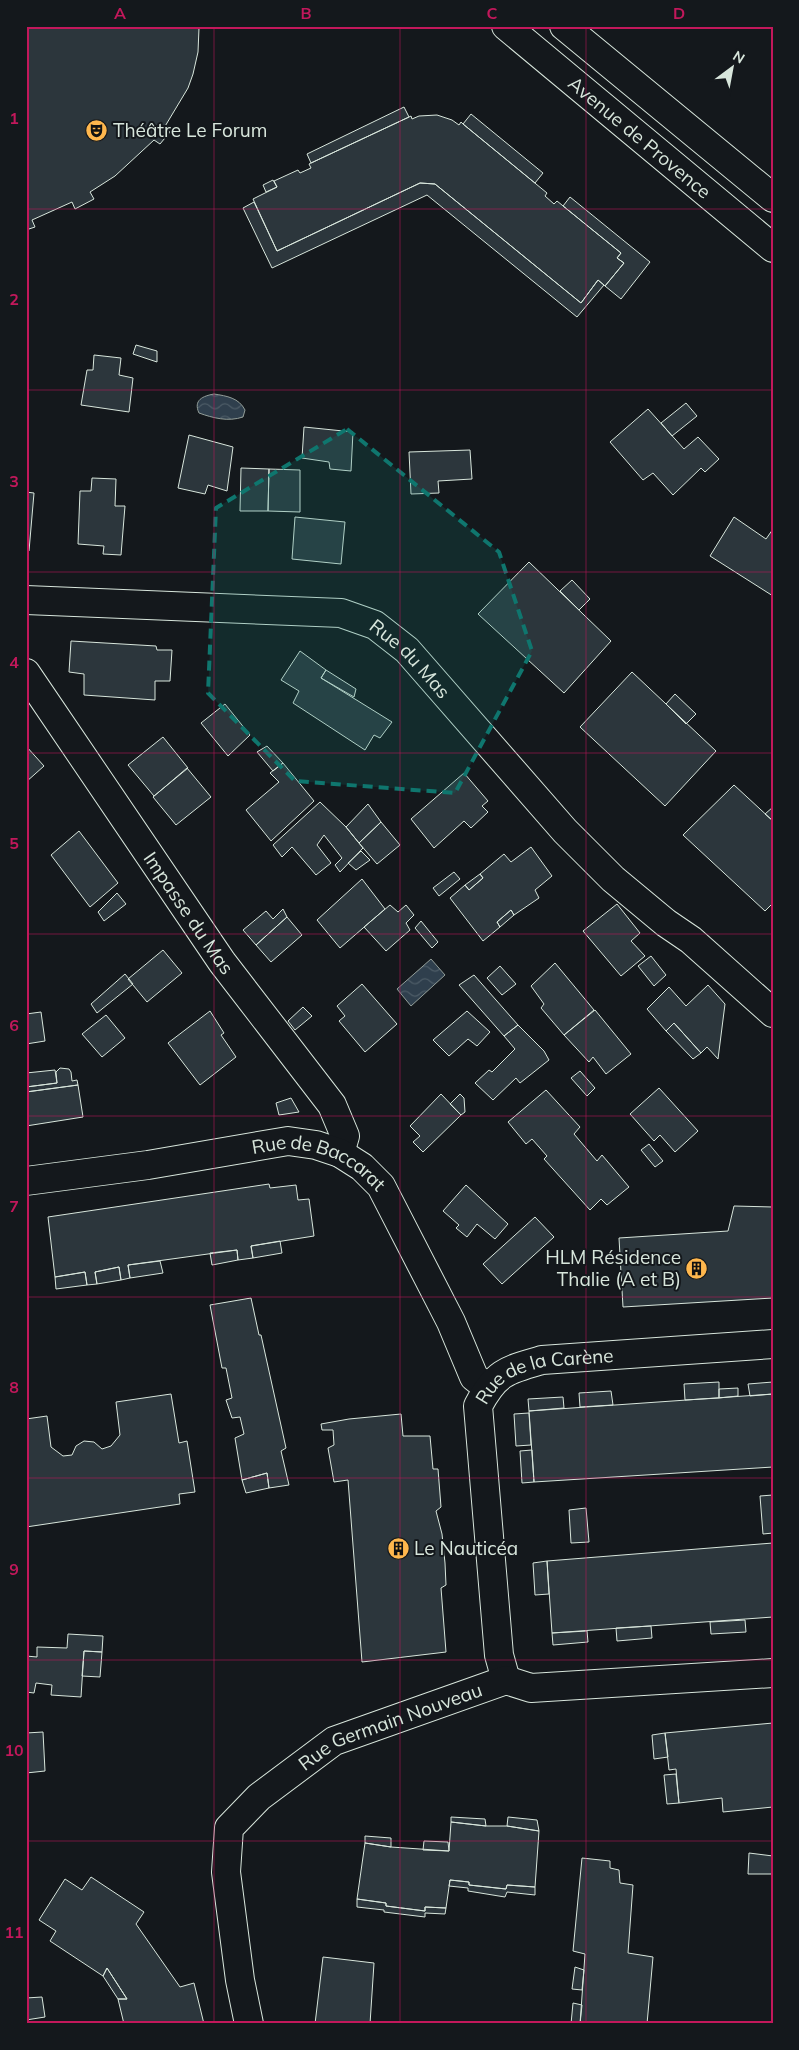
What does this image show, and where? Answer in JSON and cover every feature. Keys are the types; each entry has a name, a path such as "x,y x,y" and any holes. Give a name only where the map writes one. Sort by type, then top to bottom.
{"street":[{"name":"Avenue de Provence","path":"506,26 773,248"},
{"name":"Avenue de Provence","path":"564,26 773,198"},
{"name":"Rue du Mas","path":"26,600 341,613 375,625 407,650 565,831 613,879 666,923 691,940 773,1013"},
{"name":"Impasse du Mas","path":"26,673 222,962 332,1105 345,1136 340,1153"},
{"name":"Rue de Baccarat","path":"26,1181 148,1165 288,1140 316,1144 340,1153 362,1167 381,1186 451,1322 474,1377 488,1388"},
{"name":"Rue de la Carène","path":"506,1680 499,1655 478,1406 488,1388 507,1370 542,1360 773,1344"},
{"name":"Rue Germain Nouveau","path":"249,2024 240,1980 226,1872 229,1828 259,1797 334,1742 506,1680 531,1688 773,1674"}],"highlighted area":[{"path":"347,429 499,552 532,651 455,793 295,781 208,693 216,508"}],"water":[{"path":"214,394 236,400 245,410 243,417 221,419 199,413 197,405 200,399"},
{"path":"431,959 445,975 411,1006 397,989"}],"building":[{"name":"Théâtre Le Forum","path":"26,26 198,26 199,28 198,52 193,74 188,88 164,128 170,132 160,144 154,140 115,176 90,192 94,199 75,209 72,202 32,220 35,227 26,230"},
{"path":"404,107 409,117 311,163 307,154"},
{"path":"471,114 543,173 535,183 463,124"},
{"path":"437,115 452,120 459,125 461,122 547,193 545,196 554,204 557,201 621,253 617,258 624,263 605,286 598,280 581,303 435,184 420,183 277,251 253,199 277,187 274,181 298,170 300,173 311,168 309,164 411,116 412,119 419,116"},
{"path":"273,180 277,187 266,192 263,185"},
{"path":"420,183 435,184 581,303 598,280 604,285 577,317 427,195 272,268 243,208 254,202 277,251"},
{"path":"570,197 650,262 621,299 605,286 624,263 617,258 621,253 563,206"},
{"path":"136,345 157,351 157,362 133,354"},
{"path":"94,355 121,358 119,375 133,378 129,412 81,405 87,370 93,370"},
{"path":"686,403 697,416 672,436 661,423"},
{"path":"648,409 684,449 698,437 719,459 705,472 701,468 673,495 653,473 643,480 610,442"},
{"path":"304,427 353,432 351,471 330,469 329,462 302,458"},
{"path":"189,435 233,447 227,491 208,485 205,494 178,488"},
{"path":"470,450 472,479 438,481 439,493 411,494 409,452"},
{"path":"241,468 269,469 268,511 240,511"},
{"path":"269,469 300,470 300,512 268,511"},
{"path":"92,478 116,479 115,506 125,506 121,555 103,554 104,546 78,544 80,491 91,491"},
{"path":"26,492 34,493 29,551 26,551"},
{"path":"295,517 345,522 341,564 292,559"},
{"path":"734,517 766,539 773,529 773,596 710,556"},
{"path":"529,562 611,641 564,693 478,614"},
{"path":"572,580 590,599 579,610 560,591"},
{"path":"71,641 156,646 157,650 172,650 170,681 155,681 155,700 84,695 84,674 69,672"},
{"path":"300,651 326,670 321,678 392,722 380,738 374,735 365,750 293,703 299,691 281,680"},
{"path":"326,670 356,689 354,697 321,678"},
{"path":"632,672 716,751 665,806 580,727"},
{"path":"675,694 696,714 686,724 666,704"},
{"path":"225,704 250,735 228,756 201,723"},
{"path":"163,737 188,768 154,796 128,765"},
{"path":"26,746 44,766 26,782"},
{"path":"267,746 283,763 273,771 257,752"},
{"path":"283,763 314,801 271,841 246,810 279,782 270,773"},
{"path":"187,768 211,797 176,825 153,797"},
{"path":"464,773 488,801 482,806 488,812 471,828 464,821 434,848 411,819"},
{"path":"734,785 773,821 773,903 765,911 683,835"},
{"path":"320,802 346,827 363,848 340,872 335,865 342,858 324,835 317,845 331,863 316,875 292,847 282,857 273,845"},
{"path":"368,804 381,822 359,843 346,827"},
{"path":"773,807 773,821 765,814"},
{"path":"381,822 400,845 377,864 359,843"},
{"path":"79,831 118,883 90,907 51,855"},
{"path":"531,847 552,876 535,890 539,898 514,915 511,910 497,922 500,927 483,941 450,898 465,885 469,890 483,878 480,874 504,854 511,862"},
{"path":"361,851 370,860 356,870 348,863"},
{"path":"454,872 460,879 439,896 433,888"},
{"path":"480,874 483,878 469,890 465,885"},
{"path":"362,879 385,909 340,948 317,920"},
{"path":"117,893 126,904 104,921 98,912"},
{"path":"617,904 640,933 631,941 645,956 621,976 583,931"},
{"path":"390,905 398,912 406,905 414,915 406,923 410,930 386,951 364,927"},
{"path":"283,909 287,917 256,945 243,930 266,911 273,919"},
{"path":"511,910 514,915 500,927 497,922"},
{"path":"287,917 302,935 271,962 256,945"},
{"path":"421,921 438,942 432,948 415,928"},
{"path":"163,950 182,973 147,1002 128,979"},
{"path":"651,956 666,975 654,986 638,966"},
{"path":"555,963 594,1010 564,1035 541,1008 544,1004 531,986"},
{"path":"500,966 516,984 502,995 487,978"},
{"path":"125,974 133,984 97,1013 91,1004"},
{"path":"474,975 518,1025 504,1036 459,985"},
{"path":"362,984 397,1024 365,1052 339,1021 345,1016 337,1006"},
{"path":"708,985 725,1004 718,1059 707,1047 701,1053 674,1023 666,1031 647,1009 669,987 686,1006"},
{"path":"303,1007 312,1016 295,1030 288,1021"},
{"path":"595,1010 631,1054 606,1074 593,1057 589,1062 564,1035"},
{"path":"210,1011 224,1033 221,1035 236,1057 200,1085 168,1043"},
{"path":"467,1011 490,1032 477,1046 468,1039 449,1056 433,1040"},
{"path":"41,1012 45,1041 26,1044 26,1014"},
{"path":"106,1015 125,1038 102,1057 82,1034"},
{"path":"674,1023 701,1053 693,1059 666,1031"},
{"path":"518,1025 544,1051 549,1060 520,1083 516,1078 493,1100 475,1083 489,1070 492,1072 515,1049 504,1036"},
{"path":"60,1068 69,1069 72,1081 77,1080 78,1085 26,1092 26,1087 57,1083 56,1072"},
{"path":"55,1070 57,1083 26,1087 26,1073"},
{"path":"580,1071 595,1088 587,1096 571,1078"},
{"path":"78,1085 83,1117 26,1126 26,1092"},
{"path":"659,1088 698,1131 675,1152 660,1135 654,1141 630,1114"},
{"path":"546,1090 580,1127 574,1134 597,1161 602,1155 629,1187 607,1205 601,1199 590,1210 544,1159 547,1156 532,1139 526,1144 508,1122"},
{"path":"441,1094 461,1115 423,1152 413,1142 420,1136 410,1126"},
{"path":"460,1094 464,1098 465,1112 461,1115 450,1104"},
{"path":"291,1098 299,1112 279,1115 276,1103"},
{"path":"649,1144 663,1161 655,1167 641,1150"},
{"path":"269,1184 270,1188 296,1185 298,1200 309,1199 314,1236 251,1246 253,1258 238,1260 237,1250 128,1265 130,1278 121,1280 119,1267 95,1272 97,1284 87,1285 85,1272 55,1277 48,1217"},
{"path":"466,1185 508,1224 495,1239 477,1224 467,1237 456,1228 459,1225 443,1211"},
{"name":"HLM Résidence Thalie (A et B)","path":"734,1206 773,1207 773,1298 623,1307 619,1238 728,1231"},
{"path":"535,1217 554,1237 502,1284 483,1264"},
{"path":"280,1241 282,1253 253,1258 251,1246"},
{"path":"237,1250 238,1260 212,1265 210,1253"},
{"path":"160,1261 163,1273 130,1278 128,1265"},
{"path":"119,1267 121,1280 97,1284 95,1272"},
{"path":"85,1272 87,1285 56,1289 55,1277"},
{"path":"251,1298 286,1448 281,1451 289,1485 269,1488 267,1473 242,1480 235,1438 244,1434 240,1417 232,1418 226,1400 232,1398 226,1368 222,1368 210,1305"},
{"path":"719,1382 719,1398 685,1400 684,1384"},
{"path":"773,1382 773,1394 750,1396 748,1384"},
{"path":"738,1388 738,1396 719,1398 719,1389"},
{"path":"611,1391 613,1405 580,1407 579,1393"},
{"path":"171,1394 179,1443 187,1441 195,1492 179,1494 180,1504 26,1527 26,1419 47,1416 51,1447 63,1456 72,1455 76,1446 84,1441 94,1442 102,1449 111,1446 120,1435 116,1402"},
{"path":"773,1394 773,1467 534,1482 529,1411"},
{"path":"563,1397 564,1408 529,1411 528,1399"},
{"path":"529,1413 531,1445 516,1446 514,1414"},
{"name":"Le Nauticéa","path":"401,1414 403,1436 430,1436 433,1469 438,1469 441,1507 436,1511 442,1534 445,1563 446,1585 441,1588 446,1652 362,1662 348,1480 334,1482 328,1448 334,1445 333,1430 322,1430 321,1424"},
{"path":"532,1450 534,1482 522,1483 520,1451"},
{"path":"267,1473 269,1488 246,1493 242,1480"},
{"path":"773,1495 773,1533 763,1534 760,1496"},
{"path":"586,1508 589,1542 571,1543 569,1510"},
{"path":"773,1543 773,1617 552,1633 547,1561"},
{"path":"547,1561 549,1594 535,1595 533,1563"},
{"path":"745,1620 746,1632 711,1634 710,1622"},
{"path":"651,1626 652,1638 617,1641 616,1628"},
{"path":"587,1631 588,1642 553,1645 552,1633"},
{"path":"68,1634 103,1636 102,1652 84,1651 81,1697 51,1695 52,1685 36,1683 34,1693 26,1692 26,1656 37,1657 37,1647 67,1648"},
{"path":"84,1651 102,1652 100,1677 82,1676"},
{"path":"773,1723 773,1807 723,1812 722,1798 679,1803 676,1769 669,1770 665,1733"},
{"path":"43,1732 45,1771 26,1773 26,1733"},
{"path":"665,1733 668,1757 654,1759 652,1735"},
{"path":"676,1774 679,1803 667,1804 664,1775"},
{"path":"451,1817 485,1819 486,1826 451,1822"},
{"path":"508,1817 537,1820 539,1831 507,1826"},
{"path":"451,1822 507,1826 539,1831 535,1887 507,1885 506,1889 469,1885 469,1882 450,1880 446,1908 425,1907 425,1911 386,1906 386,1903 357,1899 365,1843 391,1847 449,1851"},
{"path":"365,1836 391,1838 391,1847 365,1843"},
{"path":"424,1841 448,1842 449,1851 423,1850"},
{"path":"749,1853 773,1856 773,1874 748,1874"},
{"path":"582,1858 610,1861 610,1868 619,1870 620,1883 633,1885 628,1953 653,1957 647,2024 580,2024 585,1954 573,1951"},
{"path":"91,1877 144,1912 136,1924 180,1987 194,1983 204,2024 124,2024 118,1999 127,1999 107,1968 103,1976 50,1941 56,1931 39,1920 65,1879 82,1890"},
{"path":"450,1880 469,1882 469,1885 506,1889 507,1885 535,1887 535,1895 507,1892 505,1897 468,1891 468,1888 449,1886"},
{"path":"357,1899 386,1903 386,1906 425,1911 425,1907 446,1908 445,1914 425,1913 425,1917 357,1907"},
{"path":"323,1957 374,1963 370,2024 315,2024"},
{"path":"575,1967 584,1970 582,1990 572,1989"},
{"path":"107,1968 127,1999 118,1999 103,1976"},
{"path":"42,1997 45,2017 26,2020 26,1998"},
{"path":"573,2003 582,2005 580,2024 571,2024"}],"place":[{"name":"Théâtre Le Forum","path":"97,130"},
{"name":"HLM Résidence Thalie (A et B)","path":"697,1268"},
{"name":"Le Nauticéa","path":"398,1548"}]}
